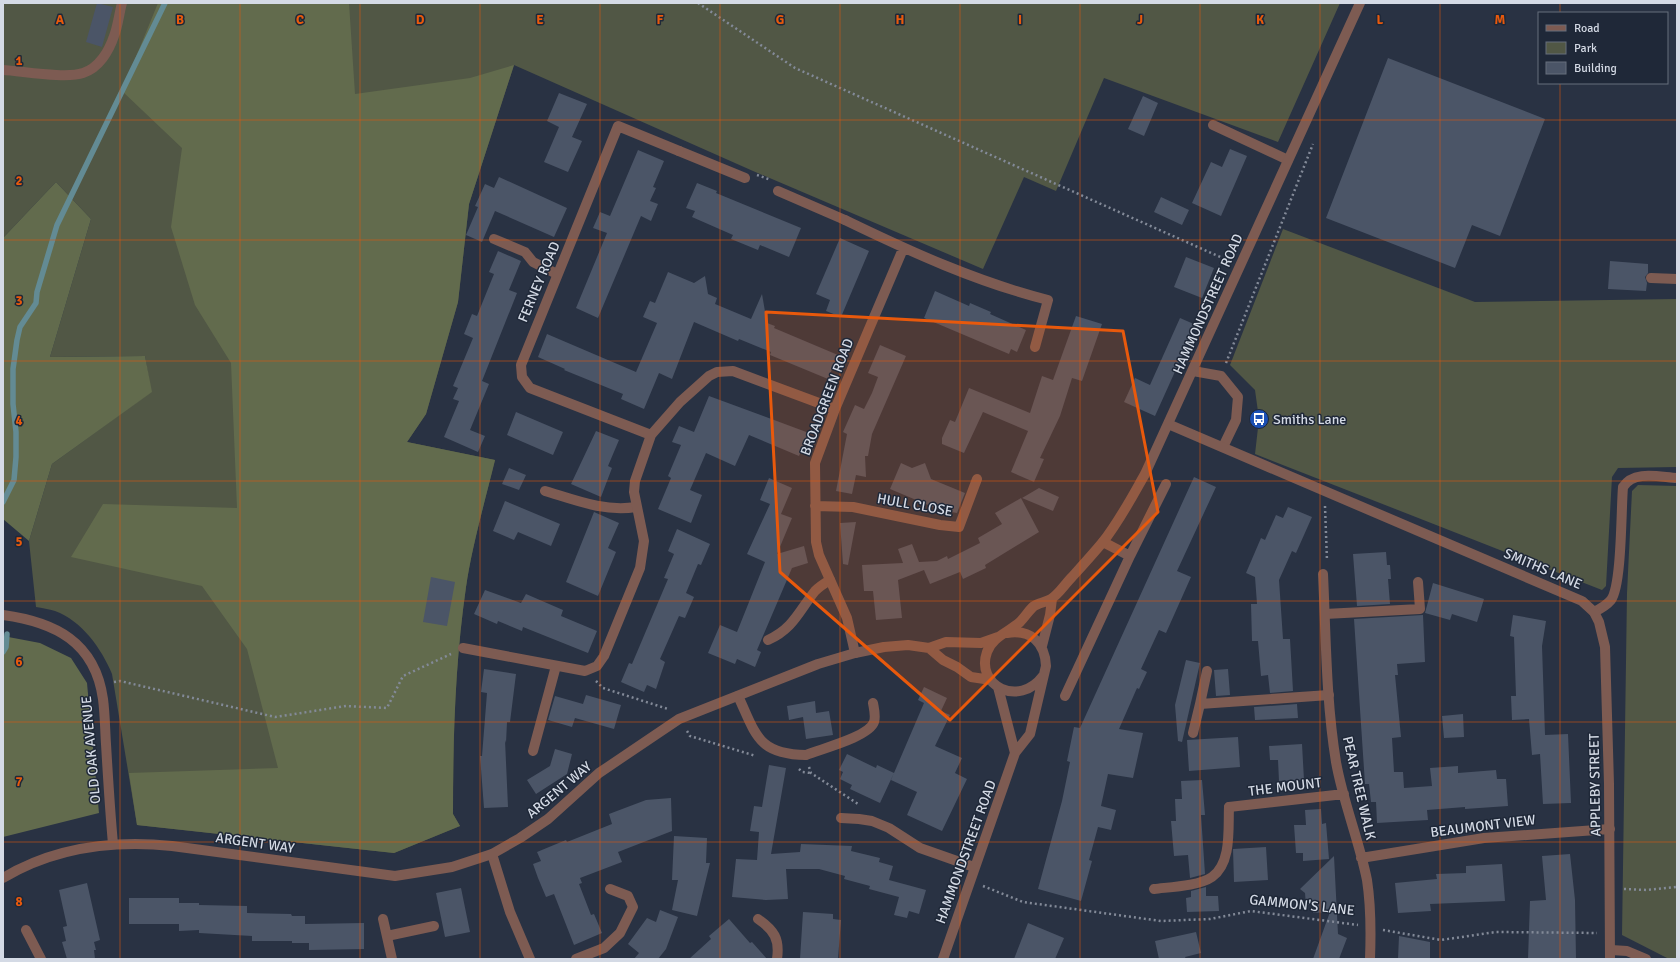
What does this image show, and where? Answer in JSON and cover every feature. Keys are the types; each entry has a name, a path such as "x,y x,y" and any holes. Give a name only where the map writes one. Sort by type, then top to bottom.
{"street":[{"path":"3,70 66,75 83,74 95,67 105,56 114,36 122,3"},
{"name":"HAMMONDSTREET ROAD","path":"1015,753 995,684 987,672 985,662 987,652 992,644 1034,606 1052,599 1103,542 1145,474 1360,3"},
{"path":"1213,125 1288,160"},
{"name":"FERNEY ROAD","path":"652,435 536,391 524,382 521,371 522,359 618,126 745,178"},
{"path":"778,191 845,220 903,249 1003,288 1048,300 1035,347"},
{"path":"494,239 526,252 533,262 557,274"},
{"name":"BROADGREEN ROAD","path":"855,653 847,618 819,555 816,542 815,462 835,410 903,249"},
{"path":"1651,278 1677,279"},
{"path":"463,648 585,671 597,666 604,656 640,568 644,542 634,492 635,481 652,435 676,406 709,376 725,371 733,371 835,410"},
{"path":"1193,371 1221,376 1238,397 1236,420 1223,447"},
{"name":"SMITHS LANE","path":"1168,424 1582,601 1594,612"},
{"path":"1594,612 1603,608 1611,599 1617,582 1623,487 1627,481 1639,476 1677,478"},
{"name":"HULL CLOSE","path":"815,506 853,507 940,525 959,527 976,479"},
{"path":"1065,696 1130,556 1166,484"},
{"path":"545,491 596,506 623,509 636,507"},
{"path":"1103,542 1130,556"},
{"name":"PEAR TREE WALK","path":"1323,574 1329,695 1336,763 1361,858 1369,901 1370,959"},
{"path":"768,640 782,634 802,611 816,590 830,580"},
{"path":"1325,614 1420,609 1418,582"},
{"name":"HAMMONDSTREET ROAD","path":"943,959 1015,753 1030,734 1046,661 1042,646 1050,615 1052,599"},
{"name":"APPLEBY STREET","path":"1594,612 1599,622 1605,647 1610,829 1609,889 1611,954"},
{"name":"OLD OAK AVENUE","path":"3,615 34,620 50,626 64,634 77,644 94,668 103,699 113,844"},
{"path":"1003,635 1016,631 1026,633 1035,638 1042,646"},
{"name":"ARGENT WAY","path":"3,878 28,865 83,847 113,844 172,846 395,876 452,867 492,854 548,819 599,773 679,719 818,664 855,653 884,647 908,645 929,648 946,642 981,643 1003,635"},
{"path":"929,648 943,660 957,667 971,677 995,684 1008,692 1017,693 1028,690 1036,685 1043,676"},
{"path":"533,751 556,666"},
{"path":"1193,733 1207,671"},
{"path":"1200,704 1329,695"},
{"path":"738,696 759,739 769,748 792,755 806,755 847,740 870,728 874,722 873,704"},
{"name":"THE MOUNT","path":"1154,889 1206,880 1219,870 1224,862 1228,836 1229,807 1344,794"},
{"path":"841,818 872,821 889,828 920,848 974,867"},
{"name":"BEAUMONT VIEW","path":"1361,858 1484,838 1610,829"},
{"path":"492,854 510,912 530,959"},
{"path":"576,959 604,948 620,933 633,907 628,896 610,889"},
{"path":"383,918 392,959"},
{"path":"758,919 770,927 777,938 777,959"},
{"path":"387,936 434,926"},
{"path":"26,930 41,959"},
{"path":"1611,954 1627,952 1646,959"}],"path":[{"path":"698,3 795,68 1240,266"},
{"path":"1221,376 1314,142"},
{"path":"745,178 758,175 772,181 778,191"},
{"path":"1323,574 1327,559 1324,518 1327,492"},
{"path":"99,682 120,681 275,717 346,706 387,708 403,676 463,648"},
{"path":"585,671 603,688 669,710 679,719 690,736 761,757"},
{"path":"806,755 811,774"},
{"path":"794,766 802,772 811,774 863,808 872,821"},
{"name":"GAMMON'S LANE","path":"970,880 1023,902 1126,917 1182,921 1217,918 1251,910 1360,926"},
{"path":"1609,889 1647,890 1677,887"},
{"path":"1370,941 1382,941 1382,930 1441,940 1496,932 1611,933"}],"highlighted area":[{"path":"766,312 1123,331 1158,512 950,720 780,572"}],"green space":[{"path":"3,3 1340,3 1278,142 1104,78 1056,191 1024,177 983,269 753,171 514,65 469,204 458,302 426,414 407,442 495,460 475,540 466,587 459,644 453,757 453,814 460,826 394,853 137,825 112,674 108,664 90,636 74,621 55,611 36,607 29,541 52,464 151,392 145,356 50,357 91,219 56,182 3,238"},
{"path":"158,3 349,3 355,94 470,78 514,65 469,204 458,302 426,414 407,442 495,460 475,540 466,587 459,644 453,757 453,814 460,826 394,853 137,825 129,773 278,768 247,649 202,586 71,557 103,504 237,508 231,363 195,305 171,227 182,148 122,91"},
{"path":"56,182 91,219 50,357 145,356 152,392 52,464 29,541 3,519 3,238"},
{"path":"1283,229 1475,302 1677,299 1677,467 1618,468 1612,477 1606,586 1602,590 1255,454 1259,419 1255,390 1230,365"},
{"path":"1638,485 1677,486 1677,959 1669,959 1622,935 1627,593 1632,491"},
{"path":"3,636 40,643 71,658 87,683 99,813 3,837"}],"building":[{"path":"97,3 113,7 102,47 86,42"},
{"path":"1388,58 1545,119 1500,236 1472,225 1455,268 1326,218"},
{"path":"559,93 587,104 572,137 582,141 568,172 544,162 559,127 547,121"},
{"path":"1143,96 1158,103 1144,136 1128,129"},
{"path":"1230,149 1247,156 1221,216 1192,203 1211,162 1222,167"},
{"path":"638,150 664,161 653,187 656,188 650,201 658,204 651,221 641,216 598,318 576,308 607,233 593,228 600,212 610,216"},
{"path":"499,177 567,208 554,237 495,211 482,242 466,235 478,207 475,206 485,184 494,188"},
{"path":"697,183 717,191 716,193 801,228 789,257 760,245 758,250 731,239 733,235 692,217 695,211 686,208"},
{"path":"1161,197 1189,210 1182,225 1154,212"},
{"path":"840,238 869,251 841,317 826,311 830,300 816,294"},
{"path":"498,251 521,261 509,290 517,293 482,381 489,384 470,430 485,436 478,452 444,437 459,401 453,399 458,388 453,386 473,338 464,334 472,314 477,316 494,274 489,272"},
{"path":"1186,257 1214,268 1202,298 1174,287"},
{"path":"1610,261 1648,264 1648,273 1645,277 1647,283 1646,291 1608,289"},
{"path":"668,272 694,283 705,276 708,294 717,298 715,304 751,319 762,294 767,323 775,326 774,328 838,355 828,379 770,355 771,352 739,339 738,341 694,322 672,379 659,373 644,409 621,399 623,394 564,370 565,369 538,357 547,334 636,372 657,323 643,317 650,301 655,303"},
{"path":"935,291 969,306 970,303 991,312 990,314 1026,330 1017,352 1011,349 1009,354 924,318"},
{"path":"1076,316 1102,324 1082,381 1072,378 1060,416 1040,458 1044,459 1034,482 1011,472 1028,431 983,412 964,453 942,444 942,438 950,420 955,422 969,388 1030,413 1042,376 1053,380"},
{"path":"1180,318 1196,325 1155,416 1124,402 1135,378 1150,385"},
{"path":"880,345 906,356 872,434 868,456 865,456 866,477 856,475 852,494 836,491 847,434 843,432 855,405 864,409 872,393 878,377 868,373"},
{"path":"709,396 809,433 799,456 749,435 735,466 706,453 690,490 702,495 691,523 658,509 671,478 668,476 681,445 672,442 679,426 694,432"},
{"path":"516,412 563,432 553,455 507,435"},
{"path":"596,431 619,440 608,466 612,468 601,497 571,484"},
{"path":"901,463 912,468 925,463 931,479 965,493 957,513 940,510 890,489"},
{"path":"509,468 526,475 519,490 502,484"},
{"path":"1194,477 1216,487 1177,571 1191,577 1166,633 1159,630 1141,669 1147,672 1139,689 1137,688 1119,729 1143,733 1133,778 1108,774 1101,806 1116,810 1111,830 1098,827 1089,860 1092,861 1081,901 1038,889 1062,801 1070,762 1067,761 1074,727 1080,728"},
{"path":"769,478 792,488 781,514 792,518 777,554 804,546 808,563 792,568 757,650 761,652 755,667 737,659 735,664 708,653 720,625 737,632 765,562 747,554 770,504 760,500"},
{"path":"1039,488 1059,497 1053,511 1022,498"},
{"path":"1021,498 1039,532 985,565 986,568 963,579 960,572 930,584 924,570 898,580 902,618 876,620 873,591 864,591 862,565 903,563 898,549 912,544 919,562 937,561 947,556 948,559 980,543 978,538 1002,524 995,513"},
{"path":"505,501 560,524 551,546 518,532 514,540 493,531"},
{"path":"1288,507 1312,517 1296,553 1292,551 1279,580 1283,639 1290,639 1293,691 1270,693 1268,675 1261,676 1258,641 1252,641 1251,604 1257,604 1255,577 1246,573 1261,538 1265,540 1276,515 1283,518"},
{"path":"594,512 619,523 608,548 616,552 598,596 566,582"},
{"path":"856,522 848,565 843,564 840,523"},
{"path":"677,529 710,544 701,565 698,564 686,593 694,597 685,618 679,616 660,659 665,662 656,689 647,685 644,692 621,682 629,663 632,664 668,579 664,578 674,554 668,551"},
{"path":"1386,552 1387,565 1390,565 1391,579 1388,579 1390,604 1357,606 1353,554"},
{"path":"431,577 455,582 447,626 423,622"},
{"path":"1433,583 1484,599 1477,622 1452,614 1450,620 1425,613"},
{"path":"485,590 521,603 526,594 563,610 561,616 597,631 588,653 523,627 522,631 498,621 497,624 474,614"},
{"path":"1423,615 1425,662 1397,664 1398,675 1395,675 1401,737 1392,738 1394,772 1403,772 1404,788 1432,786 1430,768 1458,766 1458,773 1496,770 1497,779 1506,779 1508,806 1427,810 1428,820 1377,823 1376,802 1371,802 1369,784 1365,784 1354,619"},
{"path":"1513,615 1546,621 1542,646 1545,735 1568,734 1571,803 1543,804 1540,754 1532,755 1529,719 1512,720 1511,696 1516,696 1514,637 1510,636"},
{"path":"1186,660 1200,663 1182,742 1178,741 1175,705"},
{"path":"484,669 516,674 510,722 507,722 506,743 505,740 508,807 484,808 480,756 482,756 487,693 481,692"},
{"path":"1228,669 1230,695 1216,696 1214,670"},
{"path":"924,687 947,698 941,711 950,715 935,746 962,758 955,773 967,779 942,831 907,815 917,792 891,780 924,703 918,700"},
{"path":"586,695 621,705 614,729 575,718 572,727 548,720 555,696 583,704"},
{"path":"815,701 816,713 829,711 833,735 806,739 803,717 789,720 787,706"},
{"path":"1297,704 1298,718 1255,720 1254,707"},
{"path":"1463,714 1464,737 1444,738 1442,716"},
{"path":"1238,737 1240,767 1189,771 1187,740"},
{"path":"1302,744 1304,780 1279,781 1278,760 1270,760 1269,746"},
{"path":"555,749 572,754 567,774 536,794 527,780 550,766"},
{"path":"847,754 876,768 877,765 894,773 880,803 850,789 852,785 840,779 843,772 839,770"},
{"path":"769,765 786,768 771,854 800,852 801,844 852,846 851,851 880,858 879,862 893,866 889,880 926,890 919,914 909,911 907,918 894,915 899,897 869,889 870,886 844,879 845,876 819,869 786,869 788,899 766,900 732,897 736,859 757,860 759,832 750,831 754,806 762,807"},
{"path":"1202,780 1205,815 1201,815 1205,874 1190,878 1188,855 1174,856 1171,821 1176,821 1175,799 1182,799 1181,781"},
{"path":"671,798 672,831 618,852 622,862 580,878 582,883 579,884 591,915 594,914 602,933 574,945 554,894 546,897 538,878 533,864 541,861 537,852 612,824 609,814 646,800"},
{"path":"1321,809 1322,824 1326,823 1329,859 1303,861 1303,853 1296,853 1294,825 1306,825 1305,810"},
{"path":"674,836 707,838 706,863 710,863 697,916 672,910 678,880 672,880"},
{"path":"1266,847 1268,880 1234,882 1233,849"},
{"path":"1570,854 1575,900 1576,959 1528,959 1530,901 1546,900 1542,856"},
{"path":"1334,856 1338,934 1347,938 1339,959 1313,959 1330,912 1313,913 1313,905 1306,905 1305,893 1300,889"},
{"path":"1502,864 1505,901 1430,904 1431,911 1398,913 1395,883 1437,879 1436,874 1466,873 1466,866"},
{"path":"87,883 100,940 94,942 96,950 94,950 95,959 67,959 62,942 66,941 63,927 67,926 59,890"},
{"path":"1206,887 1206,896 1218,896 1219,911 1187,912 1186,898 1191,897 1191,891"},
{"path":"461,888 470,932 445,937 436,893"},
{"path":"129,898 179,898 179,903 247,906 247,913 291,914 292,916 305,916 305,924 364,923 364,949 309,950 309,943 292,943 292,941 252,941 252,936 199,933 199,930 179,931 179,924 129,924"},
{"path":"660,910 678,917 666,949 658,959 634,959 639,953 628,944 647,918 656,922"},
{"path":"803,912 833,914 833,919 841,920 838,959 800,959"},
{"path":"729,919 750,943 752,942 767,959 689,959 711,939 709,936"},
{"path":"1028,923 1064,938 1055,959 1014,959"},
{"path":"1196,932 1201,953 1185,957 1186,959 1159,959 1155,941"},
{"path":"1399,936 1430,942 1430,959 1398,959"}],"waterway":[{"path":"3,502 14,480 16,432 13,404 13,369 20,327 36,303 37,292 57,225 165,3"},
{"path":"3,652 6,647 7,634"}],"place":[{"name":"Smiths Lane","path":"1259,419"}]}
